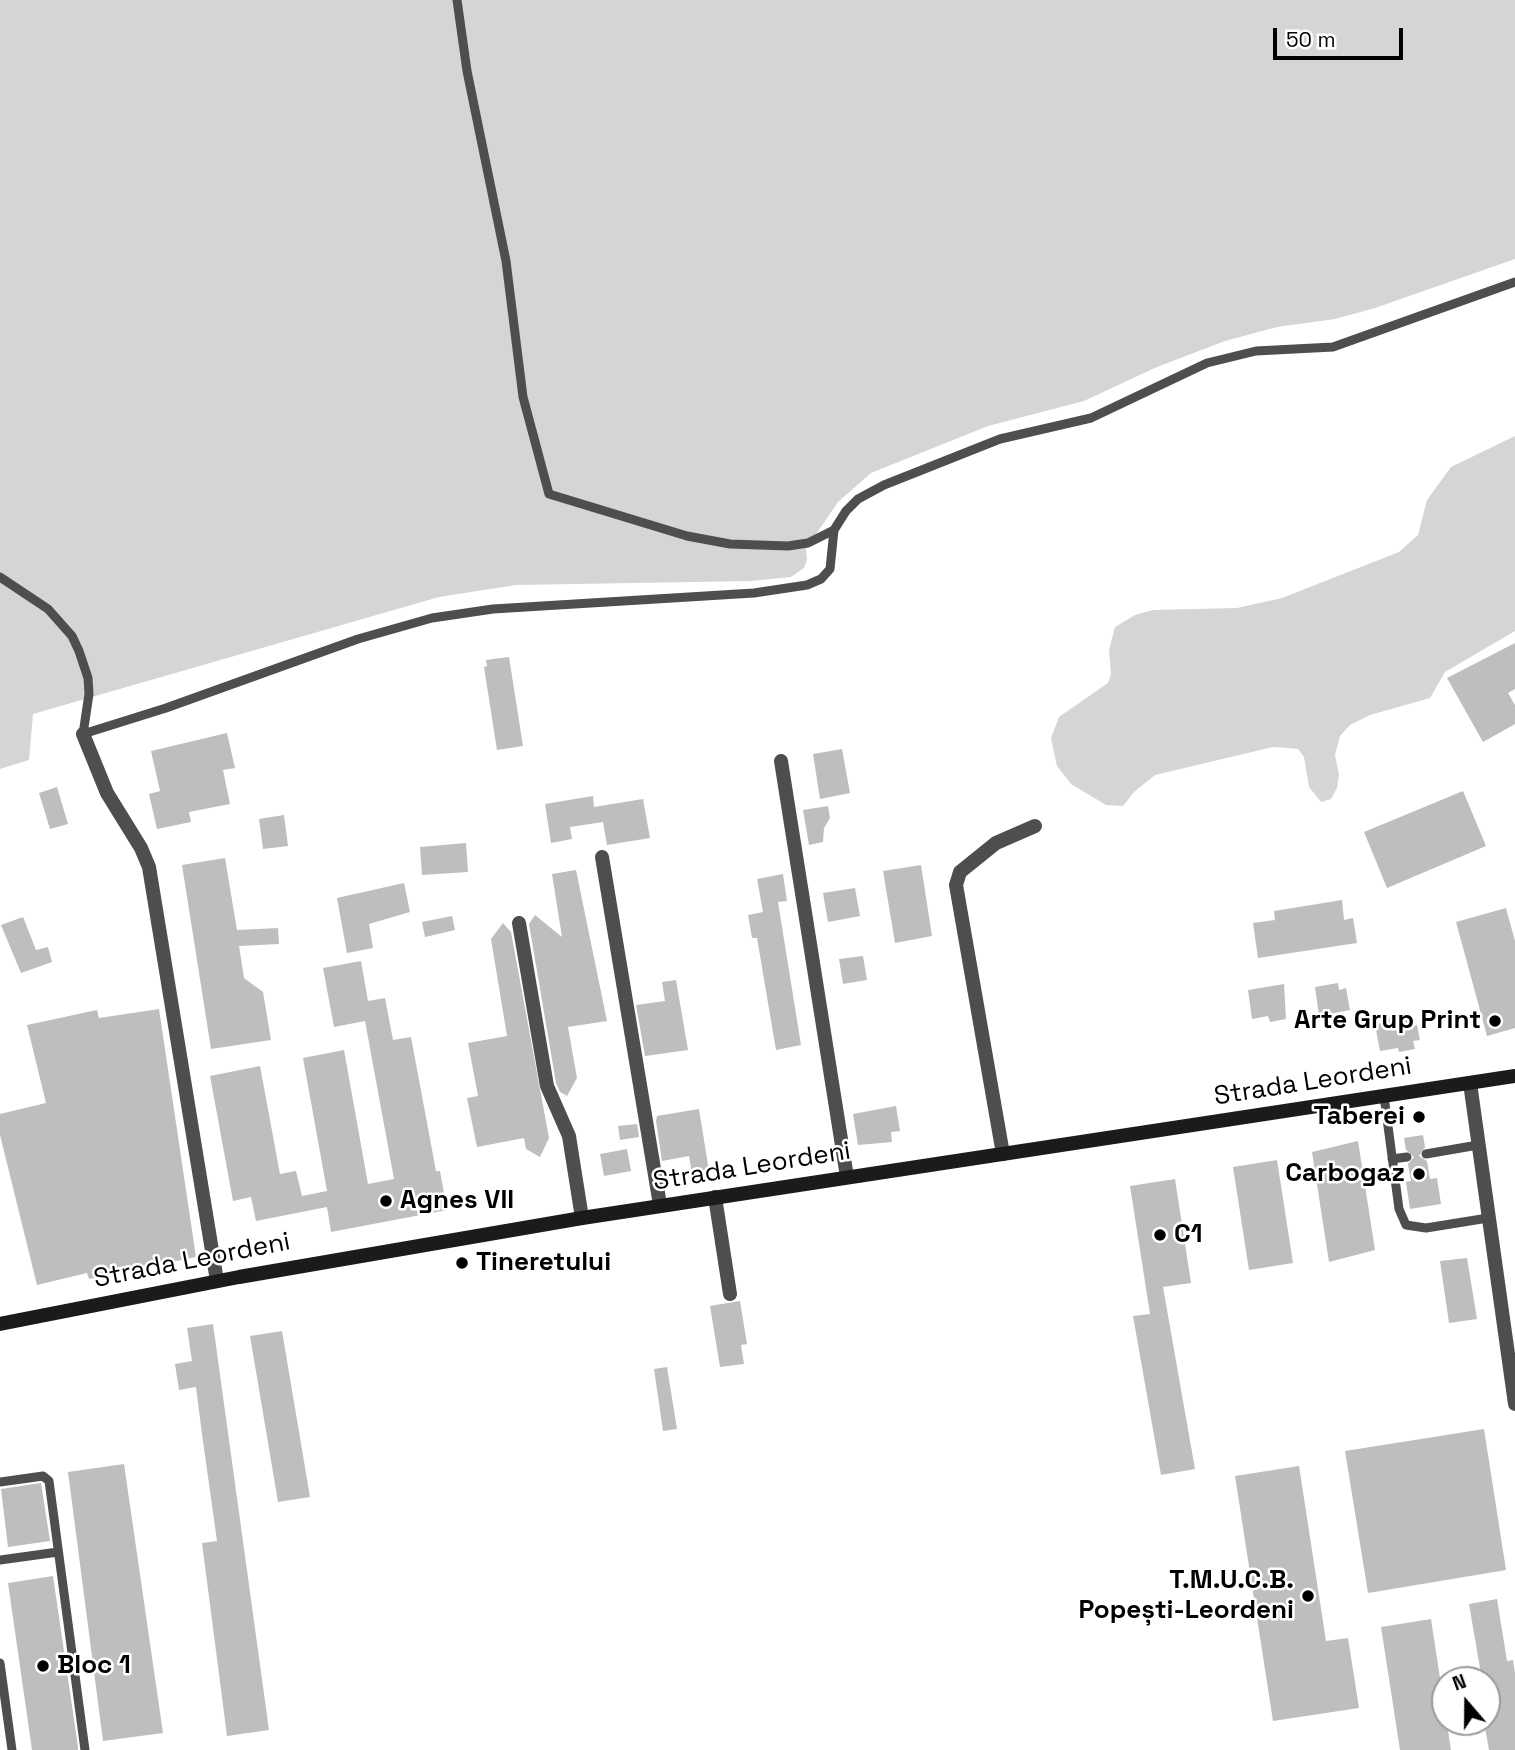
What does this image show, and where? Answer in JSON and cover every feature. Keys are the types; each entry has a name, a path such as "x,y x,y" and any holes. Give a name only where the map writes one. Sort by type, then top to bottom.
{"main road":[{"name":"Strada Leordeni","path":"0,1324 217,1281 582,1217 1515,1076"}],"street":[{"path":"83,734 107,793 141,848 149,867 217,1281"},
{"path":"782,761 847,1177"},
{"path":"1003,1154 956,885 960,872 996,843 1035,826"},
{"path":"602,857 660,1205"},
{"path":"519,923 547,1086 569,1136 582,1217"},
{"path":"1469,1083 1515,1404"},
{"path":"715,1197 730,1294"}],"lane":[{"path":"457,0 467,71 506,261 523,397 549,494 687,536 730,544 788,546 807,543 834,530 858,499 877,488 1000,439 1091,418 1207,363 1256,351 1333,347 1515,282"},
{"path":"0,577 48,609 75,643 88,678 89,694 83,734 166,708 358,639 432,618 493,609 754,593 807,585 821,579 830,569 834,530"},
{"path":"1384,1096 1399,1209 1406,1225 1426,1228 1488,1218"},
{"path":"1426,1154 1478,1145"},
{"path":"1392,1159 1407,1157"},
{"path":"0,1482 47,1478 85,1750"},
{"path":"0,1560 58,1552"},
{"path":"0,1663 12,1750"}],"shaded area":[{"path":"0,0 1515,0 1515,259 1375,308 1335,319 1277,327 1225,341 1157,367 1084,401 988,426 871,473 838,502 806,549 807,560 804,568 791,577 751,581 516,585 439,597 33,714 29,760 0,769"},
{"path":"1515,436 1515,631 1445,672 1430,698 1370,715 1350,725 1340,736 1335,755 1339,775 1337,788 1331,799 1321,802 1309,787 1304,757 1298,749 1273,747 1155,775 1134,792 1123,806 1106,805 1071,784 1057,766 1051,738 1059,717 1108,683 1111,674 1109,650 1115,627 1135,615 1153,610 1237,608 1282,598 1399,552 1418,535 1427,500 1451,467"}],"building":[{"path":"1515,643 1515,689 1508,693 1515,705 1515,724 1483,742 1447,678"},
{"path":"509,657 523,746 497,750 484,667 487,666 486,660"},
{"path":"227,733 235,768 223,770 230,804 189,812 191,822 157,829 149,794 160,791 151,751"},
{"path":"842,749 850,793 820,799 813,754"},
{"path":"57,787 68,824 50,829 39,793"},
{"path":"1463,791 1486,846 1387,888 1364,832"},
{"path":"593,796 594,807 643,799 650,838 607,845 603,822 570,827 572,839 551,843 545,804"},
{"path":"828,806 830,818 824,828 823,842 809,845 803,810"},
{"path":"284,815 288,846 263,849 259,819"},
{"path":"466,843 468,872 422,875 420,847"},
{"path":"225,858 237,930 278,928 279,944 239,946 244,978 263,992 271,1040 211,1049 182,865"},
{"path":"921,865 932,936 895,943 883,871"},
{"path":"576,870 607,1021 568,1027 577,1078 567,1096 560,1092 556,1083 529,924 535,915 562,937 552,874"},
{"path":"783,874 787,901 778,902 801,1045 776,1050 757,938 752,938 748,915 763,912 757,879"},
{"path":"404,883 410,912 369,924 373,948 347,953 337,898"},
{"path":"855,888 860,916 828,922 823,893"},
{"path":"1342,900 1344,920 1353,918 1357,943 1258,958 1253,923 1275,920 1274,911"},
{"path":"1506,908 1515,941 1515,1028 1487,1036 1456,922"},
{"path":"452,916 455,930 425,937 422,922"},
{"path":"23,917 36,950 48,947 52,962 21,973 1,925"},
{"path":"503,923 511,932 549,1138 540,1157 526,1149 524,1138 477,1147 467,1098 478,1096 468,1043 507,1036 491,939"},
{"path":"863,956 867,980 843,984 839,959"},
{"path":"361,961 368,1001 385,998 393,1040 411,1037 436,1171 440,1171 447,1210 331,1232 327,1207 256,1221 251,1197 233,1201 210,1076 260,1066 280,1174 296,1171 302,1196 327,1191 303,1058 344,1050 368,1184 394,1179 365,1021 334,1027 323,968"},
{"path":"676,980 688,1050 645,1056 636,1005 665,1001 662,982"},
{"path":"1338,983 1339,990 1346,988 1350,1010 1319,1016 1315,987"},
{"path":"1284,984 1286,1019 1270,1022 1268,1016 1252,1019 1248,990"},
{"path":"159,1009 196,1257 89,1279 87,1273 37,1285 0,1135 0,1114 46,1103 27,1025 97,1010 99,1018"},
{"path":"1398,1016 1399,1021 1410,1019 1412,1026 1417,1025 1420,1040 1413,1041 1415,1049 1380,1051 1375,1025 1381,1023 1380,1019"},
{"path":"896,1106 900,1131 891,1132 892,1142 858,1145 853,1114"},
{"path":"699,1109 709,1171 692,1174 689,1156 662,1161 656,1121 657,1116"},
{"path":"637,1124 639,1137 620,1140 618,1126"},
{"path":"1423,1135 1425,1147 1419,1156 1427,1161 1430,1179 1437,1178 1441,1204 1410,1209 1406,1182 1411,1181 1408,1164 1414,1157 1406,1150 1404,1138"},
{"path":"1358,1141 1375,1250 1329,1262 1312,1152"},
{"path":"627,1149 631,1171 604,1176 600,1154"},
{"path":"1277,1160 1293,1263 1249,1270 1233,1167"},
{"path":"1175,1179 1191,1283 1163,1287 1195,1469 1161,1475 1133,1316 1150,1314 1130,1186"},
{"path":"1467,1258 1477,1319 1449,1323 1440,1261"},
{"path":"740,1301 747,1344 741,1345 744,1364 720,1367 710,1306"},
{"path":"213,1324 269,1730 227,1736 202,1543 217,1541 196,1387 179,1390 175,1364 192,1361 187,1328"},
{"path":"282,1331 310,1497 278,1502 250,1336"},
{"path":"667,1367 677,1429 663,1431 654,1369"},
{"path":"1484,1429 1506,1570 1368,1593 1345,1451"},
{"path":"124,1464 163,1733 103,1741 68,1472"},
{"path":"1299,1466 1326,1641 1348,1638 1359,1708 1273,1721 1235,1476"},
{"path":"41,1483 50,1541 8,1547 1,1489"},
{"name":"Bloc 1","path":"53,1576 78,1750 32,1750 8,1583"},
{"path":"1497,1599 1507,1661 1513,1660 1515,1673 1515,1750 1489,1750 1486,1736 1501,1736 1501,1666 1480,1666 1469,1604"},
{"path":"1431,1619 1438,1666 1431,1666 1431,1736 1449,1736 1451,1750 1400,1750 1381,1627"}],"place":[{"name":"Arte Grup Print","path":"1495,1021"},
{"name":"Taberei","path":"1419,1117"},
{"name":"Carbogaz","path":"1419,1174"},
{"name":"Agnes VII","path":"386,1201"},
{"name":"C1","path":"1160,1235"},
{"name":"Tineretului","path":"462,1263"},
{"name":"T.M.U.C.B. Popești-Leordeni","path":"1308,1596"},
{"name":"Bloc 1","path":"43,1666"}]}
